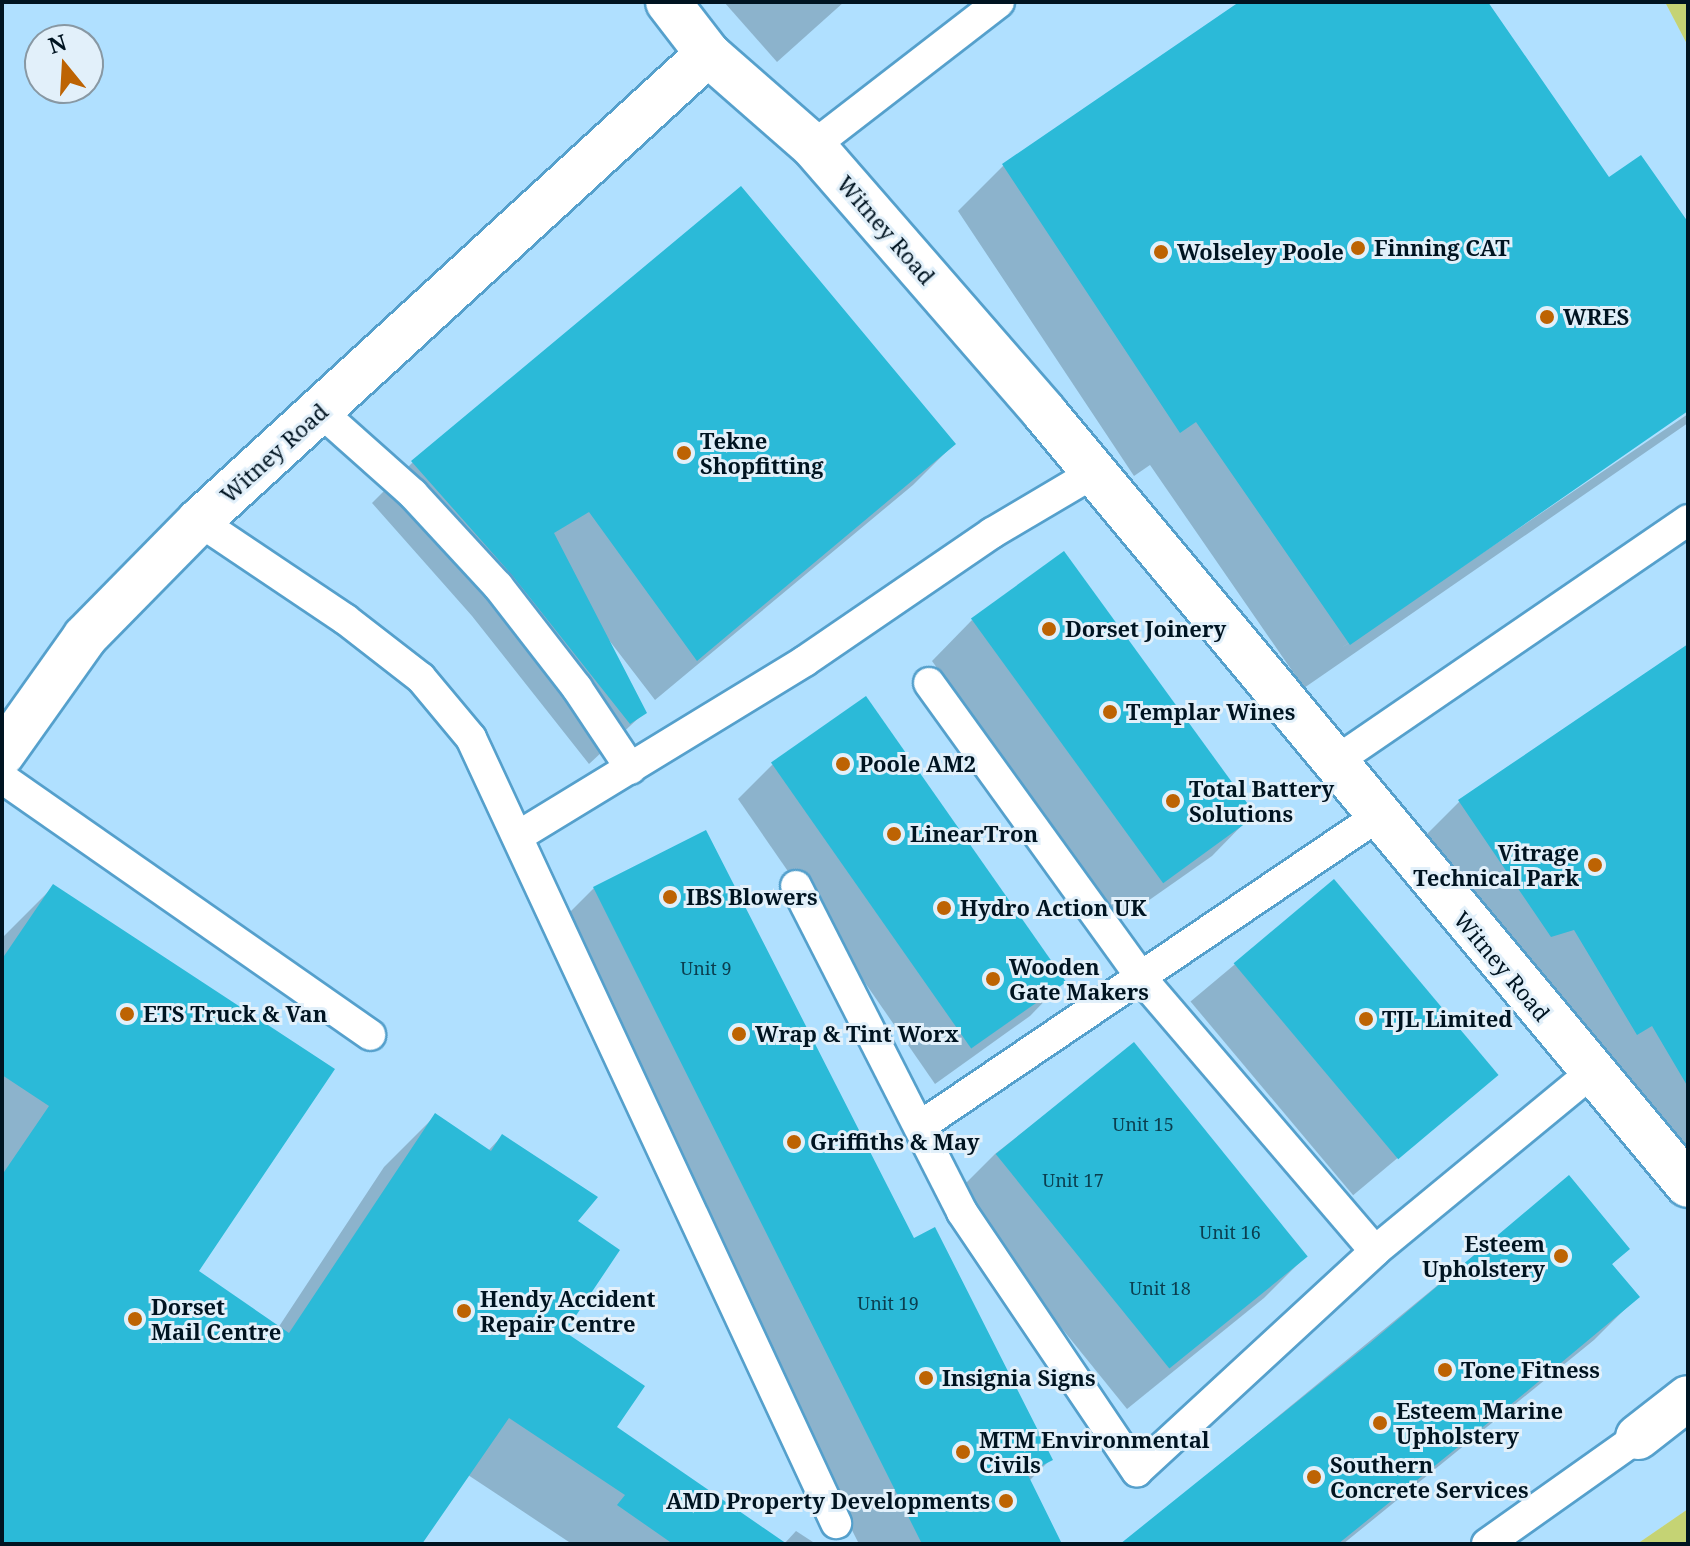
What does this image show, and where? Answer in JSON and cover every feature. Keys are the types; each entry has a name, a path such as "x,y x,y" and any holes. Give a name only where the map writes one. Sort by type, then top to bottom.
{"street":[{"path":"668,2 708,54"},
{"name":"Witney Road","path":"2,754 85,637 199,521 708,54 813,146 1095,472 1591,1073 1688,1185"},
{"path":"1638,1437 1688,1398"}],"lane":[{"path":"813,146 999,2"},
{"path":"321,412 413,494 498,586 577,688 631,769"},
{"path":"520,835 631,769 1095,472"},
{"path":"1335,762 1688,520"},
{"path":"199,521 345,619 421,678 471,738 520,835 836,1523"},
{"path":"929,683 1141,976 1375,1251"},
{"path":"2,778 370,1035"},
{"path":"922,1125 1378,816"},
{"path":"796,886 922,1125 962,1212 1137,1471 1375,1251 1591,1073"},
{"path":"1487,1544 1638,1437"}],"shaded area":[{"path":"2,2 1665,2 1688,46 1688,1509 1637,1544 2,1544"}],"green space":[{"path":"1665,2 1688,2 1688,46"},
{"path":"1688,1509 1688,1544 1637,1544"}],"building":[{"path":"1239,2 1488,2 1609,177 1641,155 1688,222 1688,411 1350,645 1196,422 1180,433 1002,164"},
{"name":"Tekne Shopfitting","path":"741,186 956,444 697,661 589,512 554,533 647,713 630,724 512,575 411,461"},
{"path":"1064,551 1256,816 1163,883 971,619"},
{"name":"Vitrage Technical Park","path":"1688,644 1688,1087 1652,1026 1637,1035 1574,930 1551,937 1458,800"},
{"path":"866,696 1066,982 971,1048 771,763"},
{"path":"706,830 914,1238 935,1227 1053,1460 1027,1473 1062,1544 922,1544 593,887"},
{"name":"TJL Limited","path":"1334,879 1499,1075 1398,1159 1234,963"},
{"path":"53,884 335,1069 199,1271 289,1333 435,1113 491,1151 502,1134 598,1197 578,1221 620,1250 565,1332 645,1386 617,1427 787,1544 673,1544 617,1505 625,1495 509,1418 422,1544 2,1544 2,1175 49,1106 2,1075 2,959"},
{"path":"1134,1042 1308,1256 1169,1369 996,1154"},
{"path":"1569,1175 1630,1249 1612,1264 1640,1297 1520,1397 1338,1544 1120,1544 1370,1343"}],"place":[{"name":"Finning CAT","path":"1358,248"},
{"name":"Wolseley Poole","path":"1161,252"},
{"name":"WRES","path":"1547,317"},
{"name":"Tekne Shopfitting","path":"684,453"},
{"name":"Dorset Joinery","path":"1049,629"},
{"name":"Templar Wines","path":"1110,712"},
{"name":"Poole AM2","path":"843,764"},
{"name":"Total Battery Solutions","path":"1173,801"},
{"name":"LinearTron","path":"894,834"},
{"name":"Vitrage Technical Park","path":"1595,865"},
{"name":"IBS Blowers","path":"670,897"},
{"name":"Hydro Action UK","path":"944,908"},
{"name":"Wooden Gate Makers","path":"993,979"},
{"name":"ETS Truck & Van","path":"127,1014"},
{"name":"TJL Limited","path":"1366,1019"},
{"name":"Wrap & Tint Worx","path":"739,1034"},
{"name":"Griffiths & May","path":"794,1142"},
{"name":"Esteem Upholstery","path":"1561,1256"},
{"name":"Hendy Accident Repair Centre","path":"464,1311"},
{"name":"Dorset Mail Centre","path":"135,1319"},
{"name":"Tone Fitness","path":"1445,1370"},
{"name":"Insignia Signs","path":"926,1378"},
{"name":"Esteem Marine Upholstery","path":"1380,1423"},
{"name":"MTM Environmental Civils","path":"963,1452"},
{"name":"Southern Concrete Services","path":"1314,1477"},
{"name":"AMD Property Developments","path":"1006,1501"}]}
